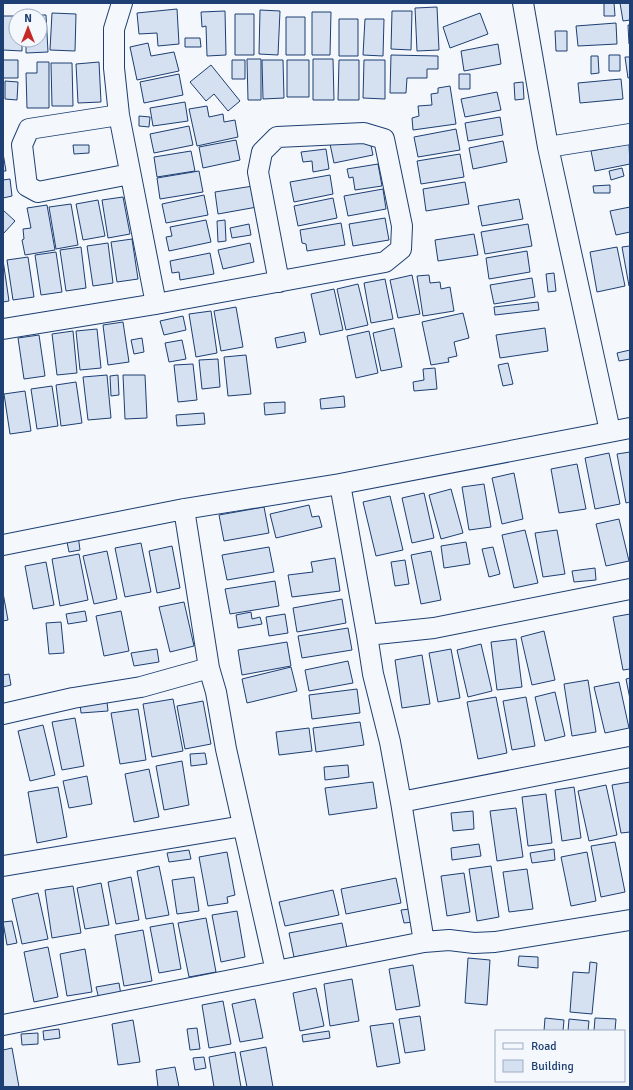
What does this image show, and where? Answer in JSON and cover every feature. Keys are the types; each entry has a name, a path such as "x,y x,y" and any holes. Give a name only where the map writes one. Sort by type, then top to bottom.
{"street":[{"path":"122,3 114,29 114,68 119,115 156,304"},
{"path":"524,3 548,147 610,431"},
{"path":"119,115 29,129 22,145 27,186 38,192 130,174"},
{"path":"3,329 156,304 279,282 385,262 402,248 402,226 384,139 364,133 277,137 262,152 258,172 279,282"},
{"path":"548,147 630,134"},
{"path":"3,545 184,509 340,484 630,428"},
{"path":"340,484 373,674 390,742 402,802 424,942"},
{"path":"184,509 209,668 216,692 226,748 276,971"},
{"path":"367,635 434,628 630,589"},
{"path":"3,714 73,698 141,687 209,668"},
{"path":"402,802 630,757"},
{"path":"3,866 243,826"},
{"path":"3,1025 424,942 449,940 474,943 495,942 630,920"}],"building":[{"path":"604,3 614,3 615,16 604,16"},
{"path":"620,3 630,3 630,20 623,21"},
{"path":"437,7 439,50 417,51 415,8"},
{"path":"177,9 179,44 158,46 157,33 139,34 137,13"},
{"path":"260,10 280,11 278,55 259,54"},
{"path":"225,11 226,55 207,56 206,26 202,27 201,12"},
{"path":"392,11 412,11 411,50 391,49"},
{"path":"312,12 331,12 330,55 312,55"},
{"path":"52,13 76,14 75,51 50,50"},
{"path":"480,13 488,34 450,48 443,27"},
{"path":"235,14 254,14 254,55 235,55"},
{"path":"3,16 8,16 8,48 22,48 22,51 3,50"},
{"path":"286,17 305,17 305,55 286,55"},
{"path":"339,19 358,19 358,56 339,56"},
{"path":"365,19 384,19 383,56 363,55"},
{"path":"616,23 617,44 578,46 576,26"},
{"path":"628,25 630,25 630,44 629,44"},
{"path":"555,31 567,31 567,51 556,51"},
{"path":"185,38 200,38 201,47 185,47"},
{"path":"148,43 151,56 174,52 179,71 137,80 130,47"},
{"path":"498,44 501,64 464,71 461,51"},
{"path":"26,48 48,48 48,52 26,53"},
{"path":"391,55 438,56 438,69 427,69 427,78 407,78 406,93 390,93"},
{"path":"609,55 620,55 620,71 609,71"},
{"path":"591,56 598,56 599,73 591,74"},
{"path":"625,57 630,57 630,78 628,78"},
{"path":"247,59 261,59 261,100 248,100"},
{"path":"313,59 333,59 334,100 313,100"},
{"path":"3,60 18,60 18,78 3,78"},
{"path":"232,60 245,60 245,79 232,79"},
{"path":"262,60 283,60 284,98 263,99"},
{"path":"287,60 309,60 309,97 287,97"},
{"path":"339,60 359,60 359,100 338,100"},
{"path":"364,60 385,60 385,99 363,98"},
{"path":"37,62 49,62 49,108 27,108 26,73 37,73"},
{"path":"99,62 101,102 78,103 76,64"},
{"path":"51,63 72,63 73,106 52,106"},
{"path":"211,65 240,101 228,111 214,94 206,101 190,82"},
{"path":"179,74 183,95 144,103 140,82"},
{"path":"459,74 470,74 470,89 459,89"},
{"path":"621,79 623,99 580,103 578,83"},
{"path":"5,81 18,82 17,100 5,99"},
{"path":"523,82 524,99 515,100 514,83"},
{"path":"450,86 456,124 413,130 412,118 419,116 418,106 432,105 431,94 438,93 438,88"},
{"path":"497,92 501,110 465,117 461,99"},
{"path":"185,102 188,121 153,126 150,108"},
{"path":"207,106 209,117 223,114 224,122 235,120 238,137 197,146 189,109"},
{"path":"139,116 150,117 149,127 139,126"},
{"path":"500,117 503,135 468,141 465,123"},
{"path":"189,126 193,145 154,153 150,134"},
{"path":"456,129 460,150 418,157 414,137"},
{"path":"369,136 373,155 334,163 330,144"},
{"path":"236,140 240,160 203,168 199,147"},
{"path":"503,141 507,162 473,169 469,148"},
{"path":"629,144 630,164 595,171 591,151"},
{"path":"73,145 89,145 89,153 74,154"},
{"path":"326,149 329,169 313,172 312,161 303,162 301,152"},
{"path":"191,151 195,171 157,177 154,157"},
{"path":"3,153 6,171 3,171"},
{"path":"460,154 464,177 421,184 417,161"},
{"path":"378,164 382,186 355,190 353,177 349,178 347,169"},
{"path":"622,168 624,176 611,180 609,171"},
{"path":"199,171 203,192 160,199 157,178"},
{"path":"330,175 333,194 294,202 290,182"},
{"path":"10,179 12,196 3,198 3,180"},
{"path":"465,182 469,204 426,211 423,189"},
{"path":"610,185 610,193 594,193 593,186"},
{"path":"253,186 257,207 218,214 215,192"},
{"path":"383,189 386,209 348,216 344,196"},
{"path":"204,195 208,215 166,223 162,204"},
{"path":"123,197 130,234 108,238 102,200"},
{"path":"333,198 337,218 298,226 294,206"},
{"path":"519,199 523,219 482,226 478,206"},
{"path":"98,200 105,236 83,240 76,204"},
{"path":"71,204 78,245 56,249 49,207"},
{"path":"47,205 55,250 25,255 22,240 24,239 23,229 31,228 27,208"},
{"path":"630,207 630,232 616,235 610,211"},
{"path":"3,210 15,221 3,234"},
{"path":"385,218 389,240 353,246 349,224"},
{"path":"206,220 211,242 169,251 166,237 172,236 170,227"},
{"path":"225,220 226,241 218,242 217,221"},
{"path":"341,223 345,245 307,251 306,244 302,243 300,230"},
{"path":"249,224 251,235 232,238 230,228"},
{"path":"528,224 532,246 485,254 481,232"},
{"path":"474,234 478,255 438,261 435,240"},
{"path":"132,239 138,279 117,282 111,242"},
{"path":"108,243 113,283 93,286 87,246"},
{"path":"250,243 254,262 223,269 218,250"},
{"path":"630,246 630,286 629,286 622,247"},
{"path":"81,247 86,288 66,291 60,250"},
{"path":"617,247 625,286 597,292 590,252"},
{"path":"527,251 530,272 489,279 486,258"},
{"path":"56,252 62,292 41,295 35,255"},
{"path":"210,253 214,274 180,280 179,272 172,273 170,261"},
{"path":"28,257 34,297 13,300 7,260"},
{"path":"3,260 9,301 3,302"},
{"path":"554,273 556,291 548,292 546,274"},
{"path":"412,275 420,314 398,318 390,280"},
{"path":"429,275 430,283 440,282 441,289 450,287 454,311 423,316 417,276"},
{"path":"532,278 535,297 494,304 490,285"},
{"path":"385,279 393,319 371,323 364,283"},
{"path":"358,284 368,325 346,330 337,289"},
{"path":"334,289 343,330 320,335 311,294"},
{"path":"538,302 539,310 495,315 494,307"},
{"path":"236,307 243,347 221,351 214,311"},
{"path":"211,311 217,353 196,357 189,314"},
{"path":"463,313 469,338 454,342 457,356 448,358 449,362 431,365 422,322"},
{"path":"183,316 186,330 164,335 160,321"},
{"path":"123,322 129,362 108,365 103,325"},
{"path":"394,328 402,367 381,371 373,333"},
{"path":"545,328 548,351 500,358 496,335"},
{"path":"97,329 101,368 80,370 76,331"},
{"path":"73,331 77,373 57,375 52,334"},
{"path":"369,331 378,373 356,378 347,336"},
{"path":"304,332 306,342 277,348 275,338"},
{"path":"39,335 45,376 24,379 18,338"},
{"path":"142,338 144,352 134,354 131,340"},
{"path":"182,340 186,359 169,362 165,343"},
{"path":"630,350 630,359 619,361 617,353"},
{"path":"246,355 251,394 228,396 224,357"},
{"path":"218,359 220,387 202,389 199,360"},
{"path":"508,363 513,384 503,386 498,365"},
{"path":"193,364 197,400 178,402 174,365"},
{"path":"435,368 437,389 414,391 413,382 424,380 423,369"},
{"path":"107,375 111,418 88,420 83,377"},
{"path":"118,375 119,395 111,396 110,376"},
{"path":"123,375 145,375 147,418 125,419"},
{"path":"76,382 82,423 61,426 56,385"},
{"path":"52,386 58,426 37,429 31,389"},
{"path":"25,391 31,431 10,434 4,394"},
{"path":"344,396 345,407 321,409 320,399"},
{"path":"285,402 285,413 265,415 264,403"},
{"path":"204,413 205,424 177,426 176,415"},
{"path":"630,452 630,502 626,503 617,454"},
{"path":"609,453 620,504 595,509 585,458"},
{"path":"577,464 586,509 559,513 551,469"},
{"path":"514,473 523,519 502,524 492,478"},
{"path":"484,484 491,527 469,530 462,487"},
{"path":"451,489 463,533 441,539 429,495"},
{"path":"424,493 434,538 412,543 402,498"},
{"path":"390,496 403,550 376,556 363,502"},
{"path":"309,505 312,517 319,516 322,527 276,538 270,514"},
{"path":"264,507 269,533 224,541 219,515"},
{"path":"619,519 629,561 606,566 596,524"},
{"path":"525,530 538,583 514,588 502,535"},
{"path":"557,530 565,574 543,577 535,533"},
{"path":"78,535 80,550 69,552 66,537"},
{"path":"466,542 470,564 444,568 441,546"},
{"path":"141,543 151,592 125,597 115,548"},
{"path":"172,546 180,588 157,593 149,551"},
{"path":"269,547 274,572 227,580 222,555"},
{"path":"493,547 500,574 489,577 482,549"},
{"path":"107,551 117,599 94,604 83,556"},
{"path":"431,551 441,600 421,604 411,555"},
{"path":"79,554 88,600 60,606 52,559"},
{"path":"335,558 340,591 292,597 288,575 313,572 311,562"},
{"path":"405,560 409,584 395,586 391,562"},
{"path":"46,562 54,605 33,609 25,566"},
{"path":"595,568 596,580 574,582 572,571"},
{"path":"275,581 279,606 230,614 225,589"},
{"path":"3,593 8,620 3,621"},
{"path":"342,599 346,623 297,632 293,608"},
{"path":"184,602 194,646 170,652 159,607"},
{"path":"85,611 87,621 68,624 66,614"},
{"path":"121,611 129,651 104,656 96,616"},
{"path":"251,612 252,619 260,617 262,624 238,628 236,615"},
{"path":"285,614 288,633 269,636 266,617"},
{"path":"630,614 630,669 623,670 613,617"},
{"path":"61,622 64,653 49,654 46,623"},
{"path":"348,628 352,650 302,658 298,636"},
{"path":"544,631 555,680 532,685 521,637"},
{"path":"516,639 522,687 497,690 491,642"},
{"path":"287,642 291,666 242,675 238,650"},
{"path":"481,644 492,691 468,697 457,650"},
{"path":"157,649 159,662 134,666 131,653"},
{"path":"451,649 460,698 438,702 429,653"},
{"path":"422,655 430,704 402,708 395,660"},
{"path":"348,661 353,683 309,691 305,670"},
{"path":"291,667 297,691 247,703 242,679"},
{"path":"9,674 11,685 3,687 3,675"},
{"path":"630,678 630,699 626,679"},
{"path":"588,680 596,732 572,736 564,684"},
{"path":"619,682 629,728 605,733 594,687"},
{"path":"357,689 360,713 312,719 309,695"},
{"path":"555,692 565,736 545,741 535,697"},
{"path":"496,697 507,753 478,759 467,702"},
{"path":"526,697 535,746 512,750 503,701"},
{"path":"173,699 183,751 152,757 143,704"},
{"path":"203,701 211,744 185,749 177,706"},
{"path":"107,702 108,711 81,713 80,704"},
{"path":"138,709 146,760 120,764 111,713"},
{"path":"75,718 84,766 62,770 52,722"},
{"path":"360,722 364,745 316,752 313,728"},
{"path":"43,725 55,775 30,781 18,731"},
{"path":"309,728 312,751 279,755 276,732"},
{"path":"205,753 207,764 191,766 190,754"},
{"path":"182,761 189,805 164,810 156,766"},
{"path":"348,765 349,777 325,780 324,767"},
{"path":"149,769 159,817 134,822 125,774"},
{"path":"87,776 92,804 69,808 63,781"},
{"path":"373,782 377,808 329,815 325,788"},
{"path":"630,782 630,832 621,833 612,785"},
{"path":"606,785 617,835 589,841 578,791"},
{"path":"58,787 67,837 37,843 28,792"},
{"path":"574,787 581,838 562,841 555,790"},
{"path":"546,794 552,843 528,846 522,797"},
{"path":"516,808 523,857 497,861 490,811"},
{"path":"473,811 474,829 453,831 451,813"},
{"path":"615,842 625,892 601,897 591,846"},
{"path":"479,844 481,856 452,860 451,848"},
{"path":"554,849 555,860 532,863 530,853"},
{"path":"189,850 191,859 169,862 167,853"},
{"path":"227,852 235,895 227,897 228,903 208,906 199,857"},
{"path":"587,852 596,901 571,906 561,857"},
{"path":"159,866 169,915 146,919 137,871"},
{"path":"491,866 499,917 477,921 469,869"},
{"path":"527,869 533,909 509,912 503,872"},
{"path":"464,873 470,912 447,916 441,876"},
{"path":"131,877 139,920 116,924 108,882"},
{"path":"194,877 199,911 177,914 172,880"},
{"path":"396,878 401,903 346,914 341,889"},
{"path":"101,883 109,925 85,929 77,888"},
{"path":"73,886 81,933 52,938 45,890"},
{"path":"333,890 339,915 285,926 279,902"},
{"path":"38,893 48,939 22,944 12,899"},
{"path":"410,909 413,922 404,923 401,910"},
{"path":"237,911 245,957 221,962 212,915"},
{"path":"206,918 216,972 189,977 178,923"},
{"path":"12,921 17,943 7,945 3,922"},
{"path":"173,923 181,969 159,973 150,927"},
{"path":"342,923 347,948 294,957 289,933"},
{"path":"143,930 152,981 124,986 115,935"},
{"path":"48,947 58,997 34,1002 24,952"},
{"path":"85,949 92,992 67,996 60,954"},
{"path":"519,956 538,957 538,968 518,966"},
{"path":"468,958 490,960 487,1005 465,1003"},
{"path":"590,962 597,963 592,1014 570,1012 573,972 589,973"},
{"path":"413,965 420,1006 396,1010 389,969"},
{"path":"352,979 359,1021 330,1026 324,984"},
{"path":"119,983 121,995 99,999 96,987"},
{"path":"316,988 324,1026 300,1031 293,993"},
{"path":"255,999 263,1038 240,1042 232,1004"},
{"path":"223,1001 231,1044 209,1048 202,1005"},
{"path":"420,1016 425,1050 405,1053 399,1019"},
{"path":"545,1018 564,1020 563,1030 544,1030"},
{"path":"595,1018 616,1019 615,1030 594,1030"},
{"path":"569,1019 589,1021 588,1030 568,1030"},
{"path":"133,1020 140,1062 118,1065 112,1024"},
{"path":"393,1023 400,1063 377,1067 370,1026"},
{"path":"197,1028 200,1049 190,1050 187,1029"},
{"path":"59,1029 60,1038 44,1040 43,1031"},
{"path":"329,1031 330,1038 303,1042 302,1035"},
{"path":"38,1033 38,1044 22,1045 21,1034"},
{"path":"266,1047 273,1087 247,1087 240,1052"},
{"path":"12,1048 19,1087 3,1087 3,1050"},
{"path":"235,1052 241,1087 214,1087 209,1057"},
{"path":"204,1057 206,1068 195,1070 193,1058"},
{"path":"175,1067 179,1087 158,1087 156,1070"}]}
